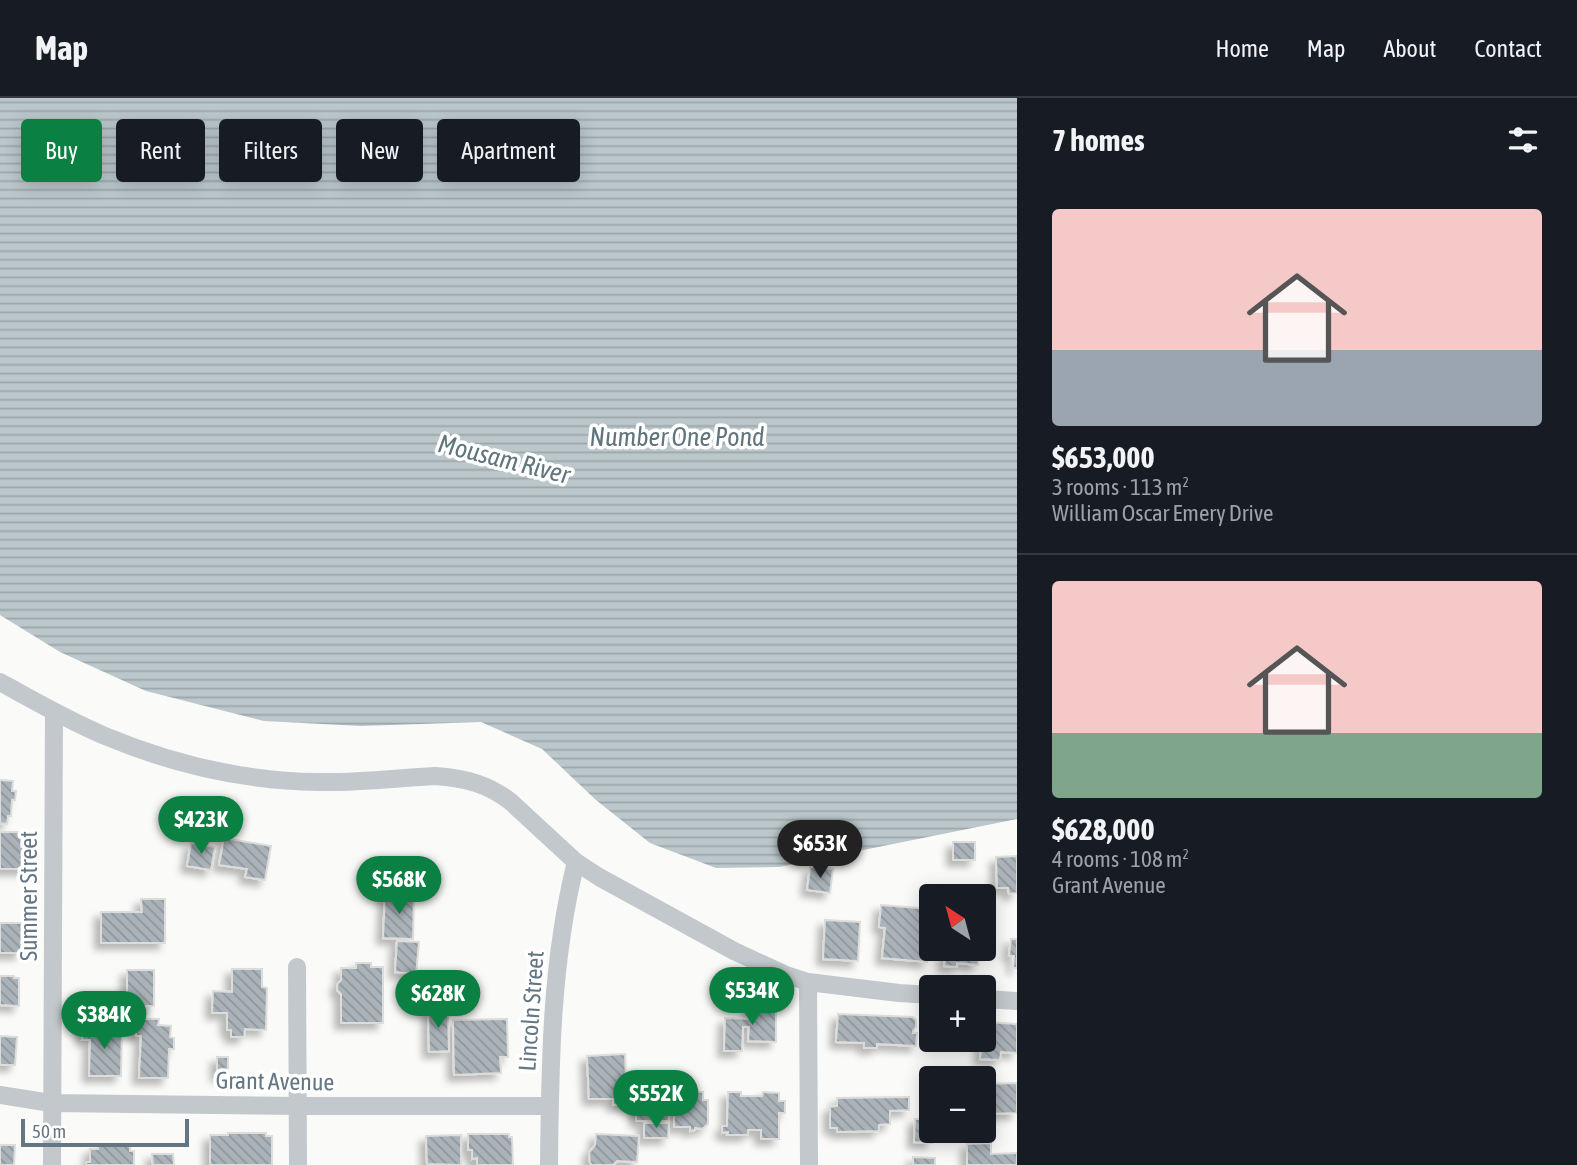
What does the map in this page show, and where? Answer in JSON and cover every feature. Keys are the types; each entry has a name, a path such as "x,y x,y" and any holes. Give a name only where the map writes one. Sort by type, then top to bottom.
{"street":[{"path":"0,682 103,735 178,762 244,776 319,782 435,776 478,783 511,802 576,862 624,892 743,955 808,982 919,994"},
{"name":"Summer Street","path":"52,1165 54,712"},
{"name":"Lincoln Street","path":"549,1165 557,968 576,862"},
{"path":"297,967 298,1165"},
{"path":"808,982 809,1165"},
{"path":"996,1000 1017,1001"},
{"name":"Grant Avenue","path":"0,1095 51,1103 550,1106"}],"water":[{"name":"Number One Pond","path":"0,98 1017,98 1017,819 779,867 716,868 650,843 596,800 542,749 481,722 361,726 264,721 146,691 60,652 0,615"}],"building":[{"path":"0,780 13,781 12,791 16,791 7,824 0,823"},
{"path":"0,832 22,832 21,847 28,847 27,869 0,869"},
{"path":"224,838 271,846 265,880 245,877 247,869 219,865"},
{"path":"953,842 975,842 975,860 953,860"},
{"path":"191,843 215,847 211,870 187,866"},
{"path":"1017,856 1017,893 1009,894 1008,888 997,888 996,857"},
{"path":"810,867 833,869 830,893 807,890"},
{"path":"385,893 414,894 413,939 383,938"},
{"path":"141,899 165,899 165,943 101,943 101,912 142,912"},
{"path":"881,905 919,908 919,961 927,962 882,958 885,928 879,927"},
{"path":"825,920 860,922 858,961 823,959"},
{"path":"0,923 22,923 21,953 0,953"},
{"path":"1011,939 1017,939 1017,968 1013,968 1014,956 1009,956"},
{"path":"397,941 419,942 416,974 395,972"},
{"path":"945,961 978,961 978,965 957,963 957,967 944,966"},
{"path":"356,963 371,963 371,967 383,967 383,1023 341,1023 341,994 337,985 341,980 341,968 356,968"},
{"path":"232,969 262,969 262,987 267,988 266,1030 245,1029 244,1037 231,1037 231,1030 227,1030 227,1013 212,1013 213,991 232,992"},
{"path":"127,970 154,970 154,1006 127,1006"},
{"path":"0,976 19,978 19,1006 0,1005"},
{"path":"756,1001 770,1001 770,1009 776,1009 776,1042 748,1041 749,1027 743,1027 742,1051 724,1051 725,1018 749,1019 748,1011 756,1009"},
{"path":"428,1009 448,1009 449,1051 429,1052"},
{"path":"838,1014 913,1017 916,1020 913,1033 917,1033 916,1046 877,1044 877,1048 864,1048 864,1043 836,1042"},
{"path":"141,1019 159,1019 158,1025 171,1026 170,1037 174,1038 174,1049 169,1049 168,1078 139,1078 141,1036 136,1036 136,1026 140,1026"},
{"path":"507,1019 508,1057 500,1057 501,1073 454,1075 453,1020"},
{"path":"996,1023 1017,1024 1017,1053 1001,1052 1000,1060 980,1059 981,1052 996,1052"},
{"path":"83,1027 122,1028 121,1076 89,1076 90,1040 82,1040"},
{"path":"0,1036 17,1037 15,1065 0,1065"},
{"path":"625,1054 627,1105 613,1105 613,1099 589,1099 587,1056"},
{"path":"217,1057 228,1057 228,1075 217,1075"},
{"path":"1017,1083 1017,1113 996,1114 996,1084"},
{"path":"691,1092 703,1092 703,1100 708,1100 708,1124 702,1129 695,1128 690,1131 690,1127 674,1127 674,1101 691,1101"},
{"path":"728,1092 741,1092 741,1096 762,1096 763,1092 779,1093 779,1101 785,1101 785,1113 779,1113 779,1139 761,1139 761,1130 748,1130 748,1135 722,1133 722,1126 727,1126"},
{"path":"909,1097 909,1110 890,1111 890,1124 879,1125 879,1131 837,1132 837,1128 830,1128 830,1107 837,1106 837,1098"},
{"path":"636,1098 669,1099 669,1121 636,1121"},
{"path":"915,1119 919,1119 919,1142 914,1142"},
{"path":"644,1123 669,1123 668,1138 644,1138"},
{"path":"266,1133 266,1136 272,1136 272,1165 210,1165 210,1135"},
{"path":"468,1134 509,1134 509,1137 512,1137 513,1165 477,1165 477,1158 472,1159 472,1150 468,1150"},
{"path":"596,1134 639,1136 637,1162 617,1161 613,1165 592,1165 589,1153 595,1145"},
{"path":"461,1135 461,1165 427,1164 426,1136"},
{"path":"991,1143 991,1154 1017,1153 1017,1165 967,1165 967,1144"},
{"path":"0,1145 15,1145 14,1165 0,1165"},
{"path":"98,1145 130,1145 130,1151 134,1151 134,1165 86,1165 86,1162 90,1162 90,1149 98,1149"},
{"path":"152,1154 173,1154 174,1165 153,1165"},
{"path":"913,1157 935,1158 935,1165 913,1165"}],"water label":[{"name":"Mousam River","path":"504,459"}]}
